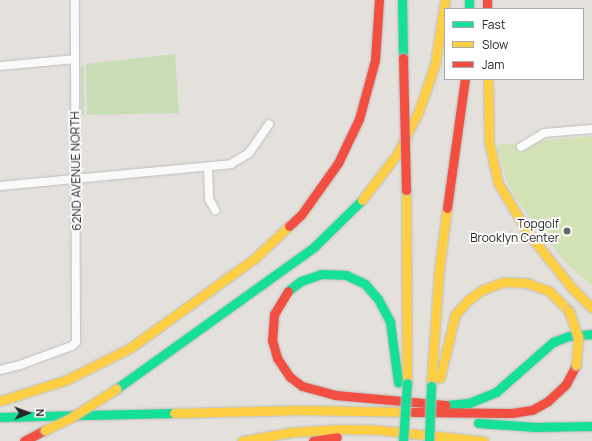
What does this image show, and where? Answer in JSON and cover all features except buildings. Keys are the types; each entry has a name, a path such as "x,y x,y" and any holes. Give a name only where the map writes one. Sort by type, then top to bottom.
{"highway":[{"path":"0,401 66,380 124,352 254,259 301,215 338,163 359,119 375,60 379,0"},
{"path":"402,0 406,190 403,383"},
{"path":"24,441 87,408 116,389 314,248 359,204 397,154 418,113 435,64 445,0"},
{"path":"430,441 435,386 439,270 465,80"},
{"path":"488,80 490,147 498,183 528,233 572,288 592,308"},
{"path":"403,441 406,408 403,383 390,322 382,304 365,284 346,275 321,274 295,284 283,297 274,314 271,333 275,352 281,364 302,386 335,395 446,405 469,403 496,392 552,342 569,336 592,334"},
{"path":"0,417 302,410 505,414 538,408 562,388 576,365 578,337 569,311 549,291 527,283 503,282 482,290 463,305 452,322 435,386"},
{"path":"448,414 488,424 548,428 592,426"},
{"path":"242,441 292,432 340,429 483,441"},
{"path":"313,441 352,435 460,438"}],"street":[{"name":"62ND AVENUE NORTH","path":"0,370 20,365 72,346 76,342 75,0"},
{"path":"0,66 75,59"},
{"path":"0,186 208,167 238,161 249,153 269,124"},
{"path":"521,147 544,133 592,129"},
{"path":"208,167 209,199 215,210"}],"green space":[{"path":"175,54 179,113 87,115 86,64"},
{"path":"84,65 84,115 82,115 81,67"},
{"name":"Topgolf Brooklyn Center","path":"592,136 592,286 567,264 516,199 505,177 497,145"}],"traffic: fast":[{"path":"402,0 403,58"},
{"path":"469,0 469,8"},
{"path":"116,389 314,247 362,200"},
{"path":"288,291 301,281 321,274 346,275 365,284 378,299 390,322 398,382"},
{"path":"446,405 469,403 496,392 553,342 569,336 592,334"},
{"path":"403,441 407,383"},
{"path":"429,441 431,386"},
{"path":"0,417 174,413"},
{"path":"478,423 535,427 592,426"}],"traffic: slow":[{"path":"362,200 397,154 418,113 435,64 445,0"},
{"path":"488,80 489,142 498,183 528,233 572,288 592,308"},
{"path":"406,190 407,383"},
{"path":"431,386 439,270 447,208"},
{"path":"0,401 66,380 130,348 254,259 289,226"},
{"path":"440,378 455,315 468,300 482,290 503,282 527,283 549,291 569,311"},
{"path":"569,311 578,337 576,365"},
{"path":"45,430 69,419 116,389"},
{"path":"174,413 302,410 413,412"},
{"path":"242,441 292,432 340,429 379,430 483,441"}],"traffic: jam":[{"path":"289,226 301,215 338,163 359,119 375,60 379,0"},
{"path":"487,0 487,8"},
{"path":"403,58 406,190"},
{"path":"447,208 465,80"},
{"path":"288,291 274,314 272,340 277,358 290,377 302,386 335,395 446,405"},
{"path":"413,412 512,413 532,410 548,401 566,384 576,365"},
{"path":"24,441 45,430"},
{"path":"313,441 337,437"}],"place":[{"name":"Topgolf Brooklyn Center","path":"567,231"}]}
